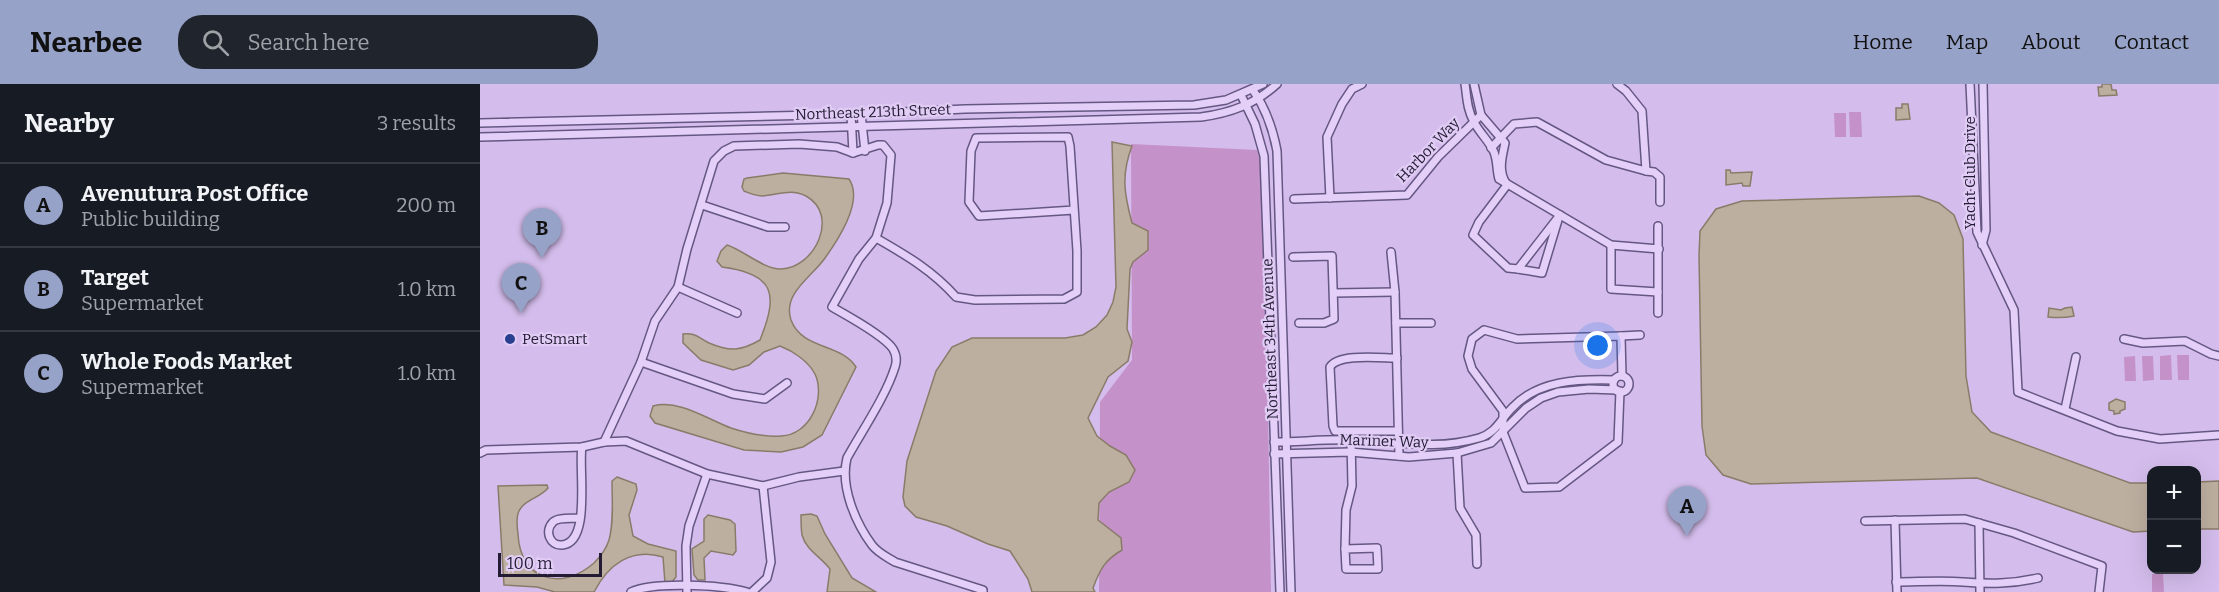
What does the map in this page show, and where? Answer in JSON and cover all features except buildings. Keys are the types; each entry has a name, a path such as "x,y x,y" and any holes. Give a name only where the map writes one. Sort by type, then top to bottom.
{"street":[{"path":"1252,90 1263,84"},
{"path":"1261,98 1277,84"},
{"path":"1330,198 1327,137 1342,104 1352,89 1362,84"},
{"name":"Harbor Way","path":"1465,84 1468,110 1493,149"},
{"name":"Harbor Way","path":"1474,84 1481,115 1501,139"},
{"path":"1617,84 1626,91 1642,111 1646,171"},
{"name":"Yacht Club Drive","path":"1970,84 1977,232 1982,244"},
{"name":"Yacht Club Drive","path":"1982,244 1986,230 1983,84"},
{"name":"Northeast 213th Street","path":"480,123 1194,105 1209,104 1252,90"},
{"name":"Northeast 34th Avenue","path":"1252,90 1261,98 1277,151 1291,592"},
{"name":"Northeast 34th Avenue","path":"1241,95 1255,124 1264,156 1280,592"},
{"name":"Northeast 213th Street","path":"480,136 1201,117 1225,113 1261,98"},
{"path":"851,114 853,153"},
{"path":"861,114 865,151"},
{"name":"Harbor Way","path":"1294,199 1407,195 1438,157 1481,115"},
{"path":"1659,249 1611,245 1507,185 1498,179 1493,149 1514,124 1537,122 1606,160 1654,172 1660,177 1660,202"},
{"path":"876,238 940,278 956,297 975,300 1064,299 1077,292 1077,251 1070,146 1068,137 976,138 971,151 969,202 979,216 1074,210"},
{"path":"1501,139 1505,143 1501,161 1503,178 1507,185"},
{"path":"604,442 641,363 655,321 678,287 714,161 724,151 734,146 799,144 837,147 853,153 883,145 891,155 887,203 876,238 859,260 832,306 884,339 896,357 896,365 887,385 847,458 844,471 848,496 854,513 872,546 882,555 894,562 983,590 983,592"},
{"path":"1507,185 1479,222 1473,235 1508,268 1542,273 1560,215"},
{"path":"702,205 768,227 785,227"},
{"path":"1518,269 1560,215"},
{"path":"1658,226 1658,313"},
{"path":"1982,244 2014,310 2018,392 2117,431 2160,439 2219,435"},
{"path":"1611,245 1611,289 1658,292"},
{"path":"1391,252 1395,292 1400,456"},
{"path":"1293,257 1332,256 1334,319 1331,322 1299,323"},
{"path":"678,287 737,313"},
{"path":"1334,293 1395,292"},
{"path":"1396,324 1431,323"},
{"path":"1621,336 1618,378 1614,386 1619,391 1618,442 1559,487 1525,488 1503,432 1503,411 1472,369 1468,356 1472,339 1484,330 1517,339 1640,335"},
{"path":"2124,339 2143,343 2185,341 2219,356"},
{"path":"2065,409 2076,357"},
{"path":"1397,358 1342,358 1333,362 1330,367 1335,431 1398,430"},
{"path":"641,363 733,394 765,399 787,383"},
{"path":"1618,378 1627,379 1629,385 1626,390 1619,391"},
{"name":"Mariner Way","path":"1274,442 1351,440 1417,446 1455,443 1481,437 1494,431 1512,408 1542,387 1565,382 1618,378"},
{"name":"Mariner Way","path":"1274,454 1350,452 1435,456 1457,453 1491,443 1526,408 1541,398 1558,392 1589,389 1619,391"},
{"path":"1346,549 1377,548 1378,569 1346,569 1346,549 1346,510 1352,486 1351,440"},
{"path":"480,453 486,450 582,447 604,442 626,441 707,474 763,486 799,477 844,471"},
{"path":"579,518 559,519 553,522 548,530 549,537 555,543 562,545 570,542 578,531 583,503 580,457 582,447"},
{"path":"1457,453 1460,507 1476,535 1477,564"},
{"path":"687,589 686,546 689,526 707,474"},
{"path":"752,592 767,578 771,562 763,486"},
{"path":"1865,521 1965,519 2014,533 2102,566 2098,592"},
{"path":"1895,520 1897,592"},
{"path":"1979,523 1979,588"},
{"path":"1896,582 1963,582 1979,588 2038,578"},
{"path":"633,591 727,587 747,592"}],"shaded area":[{"path":"2102,84 2111,84 2112,90 2116,90 2117,95 2099,96 2098,87 2102,87"},
{"path":"1902,104 1908,104 1910,119 1896,120 1896,108 1902,108"},
{"path":"1849,112 1861,112 1862,137 1850,137"},
{"path":"1834,113 1846,113 1846,137 1835,137"},
{"path":"1112,142 1132,146 1125,175 1127,202 1132,223 1148,231 1148,250 1133,262 1130,269 1127,329 1132,342 1128,361 1108,377 1088,418 1097,436 1126,455 1135,470 1129,482 1109,492 1099,503 1098,520 1121,538 1122,550 1111,557 1098,575 1093,588 1095,592 1032,592 1028,579 1010,551 947,526 916,517 905,506 903,497 907,461 936,371 952,347 972,338 1065,338 1083,335 1096,327 1107,315 1116,287"},
{"path":"1131,144 1257,150 1264,171 1271,592 1099,592 1100,402 1132,360"},
{"path":"1726,170 1730,170 1731,173 1752,172 1750,186 1743,186 1742,183 1726,185"},
{"path":"783,173 849,179 853,188 848,220 820,265 795,293 789,310 796,330 804,337 841,354 856,367 822,435 803,447 781,452 744,450 655,423 650,416 653,406 673,405 737,430 781,436 800,429 813,414 818,394 815,374 800,357 790,351 780,346 764,352 749,365 733,370 701,360 683,343 683,334 694,335 709,343 729,349 741,348 760,340 769,311 768,289 753,275 722,267 717,261 721,251 727,245 761,263 781,269 804,260 813,250 822,227 821,215 816,205 806,196 790,192 759,196 744,191 742,187 744,179"},
{"path":"1919,196 1939,203 1954,215 1963,239 1966,376 1972,412 1991,432 2130,483 2147,483 2147,531 2133,532 1977,478 1751,484 1723,475 1706,455 1702,426 1700,231 1716,209 1742,201"},
{"path":"2072,307 2074,316 2048,317 2049,308 2061,310"},
{"path":"2171,355 2172,380 2160,380 2160,356"},
{"path":"2177,355 2189,355 2189,380 2178,380"},
{"path":"2135,356 2136,381 2125,381 2124,357"},
{"path":"2142,356 2153,356 2154,380 2143,381"},
{"path":"2116,399 2125,402 2125,409 2114,414 2114,411 2109,410 2109,403"},
{"path":"617,477 636,484 637,490 629,515 633,536 648,544 676,551 676,577 671,583 665,583 663,557 641,554 614,566 594,592 555,592 537,587 504,585 498,486 547,485 548,488 545,491 529,501 519,511 517,528 520,550 526,562 544,577 556,579 581,572 594,563 605,550 612,526 612,481"},
{"path":"2219,481 2219,529 2201,529 2201,482"},
{"path":"708,515 730,520 735,524 736,551 733,555 711,551 704,558 705,580 698,580 694,575 692,549 704,541 704,519"},
{"path":"801,515 817,516 825,534 852,578 876,592 827,592 830,569 810,549 802,535"},
{"path":"2152,574 2163,574 2164,592 2152,592"}],"place":[{"name":"Target","path":"542,258"},
{"name":"Whole Foods Market","path":"521,313"},
{"name":"PetSmart","path":"510,339"},
{"name":"Avenutura Post Office","path":"1687,536"}]}
